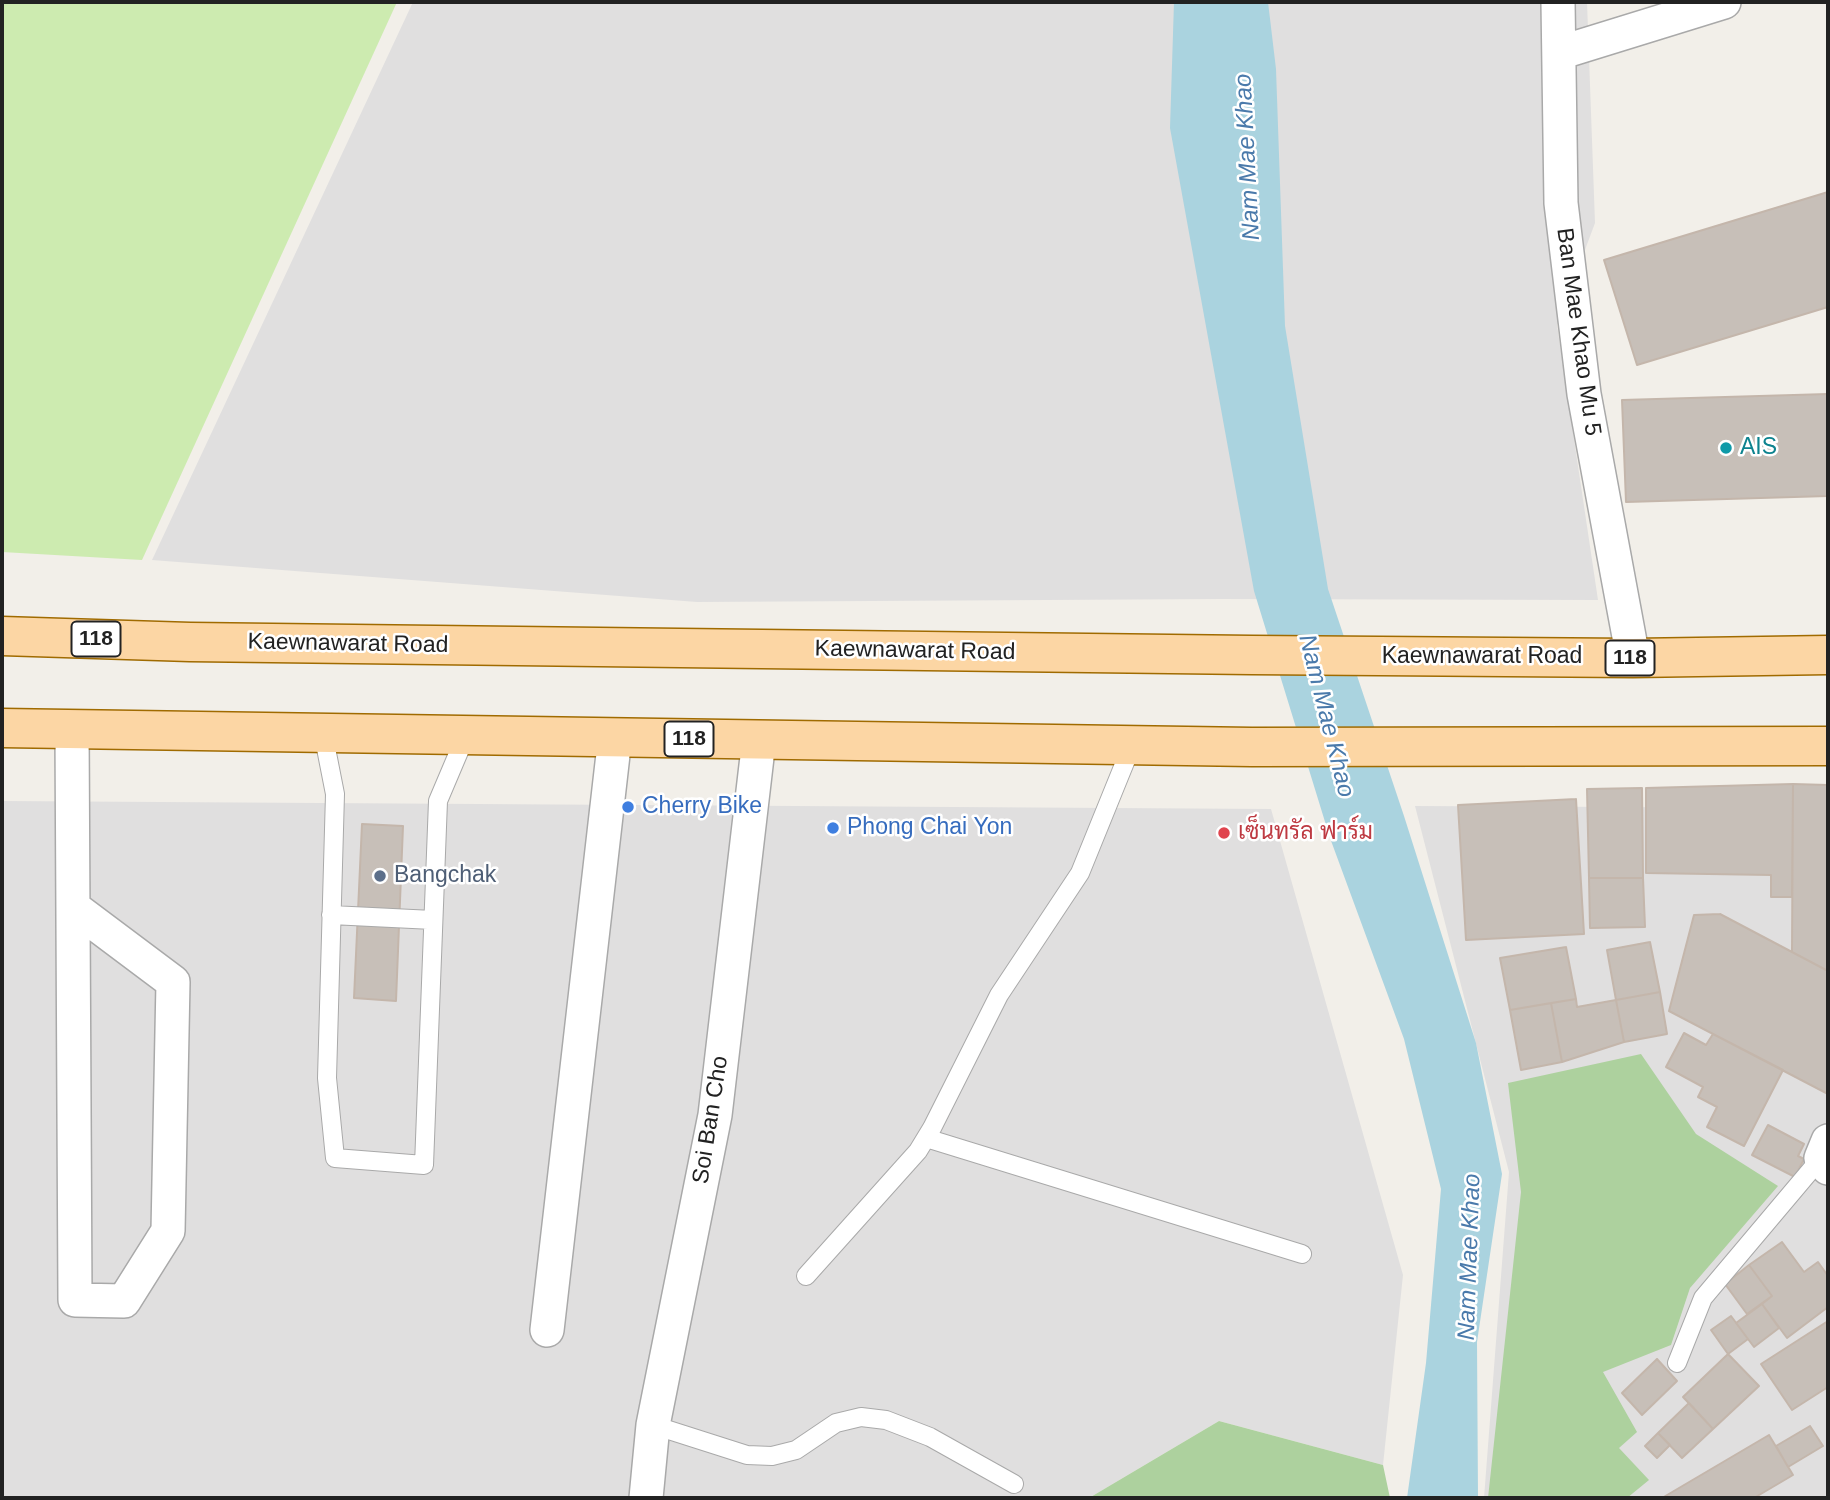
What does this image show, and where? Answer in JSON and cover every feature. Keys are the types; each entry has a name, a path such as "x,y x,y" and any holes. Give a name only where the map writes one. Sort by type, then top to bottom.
{"main road":[{"name":"Kaewnawarat Road","path":"2,636 190,642 1431,657 1828,655"},
{"name":"118","path":"2,728 1252,747 1828,746"}],"street":[{"name":"Ban Mae Khao Mu 5","path":"1558,2 1561,203 1582,380 1633,658"},
{"path":"1559,54 1724,2"},
{"path":"72,729 75,1300 124,1301 168,1231 173,982 73,907"},
{"path":"547,1330 615,737"},
{"name":"Soi Ban Cho","path":"646,1498 653,1425 715,1115 759,740"}],"lane":[{"path":"323,733 335,794 327,1078 335,1158 424,1165 438,802 466,735"},
{"path":"806,1276 918,1152 999,995 1080,873 1132,745"},
{"path":"331,915 433,920"},
{"path":"926,1138 1302,1254"},
{"path":"1677,1363 1703,1298 1826,1156"},
{"path":"653,1425 747,1455 772,1457 796,1450 836,1423 861,1417 886,1420 930,1437 1014,1484"}],"shaded area":[{"path":"413,2 1587,2 1595,223 1557,325 1598,600 697,602 152,560"},
{"path":"2,801 1271,809 1403,1275 1383,1465 1219,1421 1089,1498 2,1498"},
{"path":"1415,806 1828,808 1828,1498 1484,1498 1509,1172"}],"green space":[{"path":"2,2 397,2 142,560 2,552"},
{"path":"1641,1054 1696,1134 1778,1186 1690,1288 1671,1345 1603,1372 1637,1432 1619,1448 1649,1480 1627,1498 1488,1498 1521,1192 1508,1083"},
{"path":"1219,1421 1383,1465 1390,1498 1089,1498"}],"water":[{"name":"Nam Mae Khao","path":"1174,2 1268,2 1276,69 1285,326 1328,589 1476,1043 1502,1174 1477,1342 1478,1498 1407,1498 1426,1363 1441,1189 1404,1039 1330,838 1254,591 1170,128"}],"building":[{"path":"1828,192 1828,307 1637,365 1604,260"},
{"name":"AIS","path":"1828,394 1828,496 1626,502 1622,400"},
{"path":"1793,784 1828,785 1828,971 1792,952"},
{"path":"1793,784 1792,897 1771,897 1771,875 1646,873 1646,788"},
{"path":"1642,788 1643,878 1589,878 1587,789"},
{"path":"1576,799 1584,934 1466,940 1458,805"},
{"name":"Bangchak","path":"362,824 403,826 396,1001 354,998"},
{"path":"1589,878 1643,878 1645,927 1590,928"},
{"path":"1720,914 1828,971 1828,1094 1669,1011 1694,915"},
{"path":"1650,942 1660,992 1616,1000 1607,950"},
{"path":"1566,947 1576,999 1510,1010 1500,958"},
{"path":"1660,992 1667,1034 1624,1042 1616,1000"},
{"path":"1576,999 1577,1007 1616,1000 1624,1042 1562,1062 1551,1003"},
{"path":"1551,1003 1562,1062 1521,1070 1510,1010"},
{"path":"1684,1033 1706,1045 1713,1034 1783,1070 1744,1146 1707,1127 1717,1107 1698,1097 1703,1087 1666,1067"},
{"path":"1768,1125 1804,1144 1798,1156 1804,1159 1795,1177 1752,1155"},
{"path":"1782,1242 1804,1272 1818,1262 1828,1276 1828,1307 1787,1338 1762,1304 1772,1296 1749,1265"},
{"path":"1749,1265 1772,1296 1747,1314 1725,1284"},
{"path":"1762,1304 1779,1328 1754,1347 1736,1323"},
{"path":"1731,1316 1748,1339 1728,1354 1711,1330"},
{"path":"1828,1321 1828,1387 1792,1410 1761,1364"},
{"path":"1728,1354 1759,1386 1713,1429 1683,1397"},
{"path":"1657,1359 1677,1381 1642,1415 1622,1393"},
{"path":"1689,1403 1713,1429 1682,1458 1658,1433"},
{"path":"1810,1426 1823,1446 1788,1467 1776,1446"},
{"path":"1658,1433 1670,1445 1657,1458 1645,1446"},
{"path":"1769,1435 1793,1475 1754,1498 1662,1498"}],"place":[{"name":"AIS","path":"1726,448"},
{"name":"Cherry Bike","path":"628,807"},
{"name":"Phong Chai Yon","path":"833,828"},
{"name":"เซ็นทรัล ฟาร์ม","path":"1224,833"},
{"name":"Bangchak","path":"380,876"}]}
